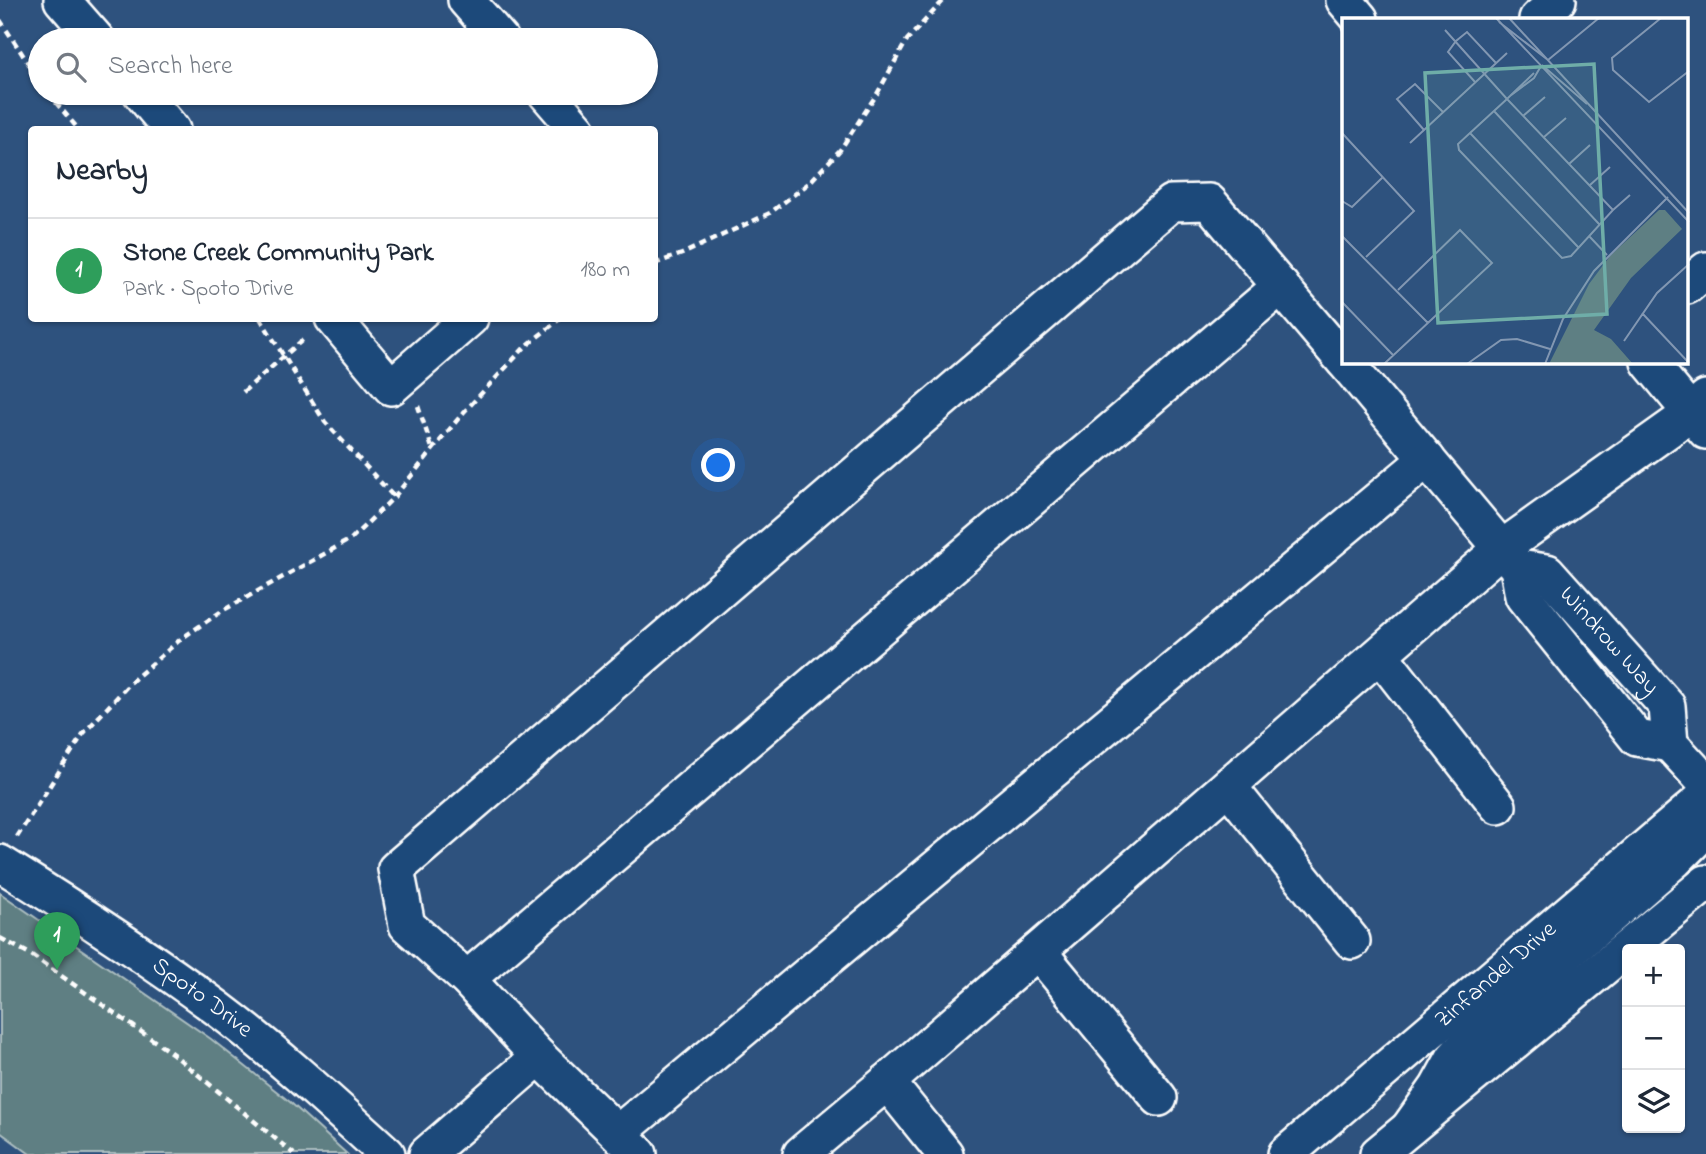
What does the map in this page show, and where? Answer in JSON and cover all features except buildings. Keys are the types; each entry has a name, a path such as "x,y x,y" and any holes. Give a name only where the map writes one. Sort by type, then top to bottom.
{"street":[{"path":"62,0 86,28"},
{"path":"466,0 490,28"},
{"path":"1344,0 1359,18"},
{"path":"1538,18 1558,0"},
{"path":"151,105 170,126"},
{"path":"556,105 575,126"},
{"path":"1342,359 1209,202 1171,203 396,869 407,925 467,979 539,1057 628,1143 1427,459"},
{"path":"1688,285 1706,270"},
{"path":"467,979 1281,286"},
{"path":"322,326 391,387 465,322"},
{"path":"1347,364 1510,558"},
{"path":"801,1154 1380,655 1701,414 1651,364"},
{"name":"Windrow Way","path":"1510,558 1547,572 1667,706 1670,744 1706,783"},
{"path":"1380,655 1498,806"},
{"path":"1228,786 1352,941"},
{"name":"Zinfandel Drive","path":"1286,1154 1706,796"},
{"path":"1409,1128 1438,1087 1454,1058 1482,1027 1675,860 1693,842 1706,823"},
{"name":"Spoto Drive","path":"1,863 104,927 219,1010 302,1077 387,1154"},
{"path":"1378,1154 1706,883"},
{"path":"1038,951 1159,1098"},
{"path":"427,1154 539,1057"},
{"path":"887,1082 945,1154"}],"path":[{"path":"658,263 770,213 809,183 840,150 877,94 907,40 944,0"},
{"path":"0,20 28,63"},
{"path":"58,105 76,126"},
{"path":"262,322 325,422 394,497"},
{"path":"1,863 83,734 132,681 182,638 222,611 351,539 394,497 463,413 524,347 556,322"},
{"path":"243,392 322,326"},
{"path":"0,938 30,954 173,1054 294,1154"}],"green space":[{"path":"0,893 211,1039 290,1102 347,1154 30,1154 0,1132"}],"place":[{"name":"Stone Creek Community Park","path":"57,970"}]}
